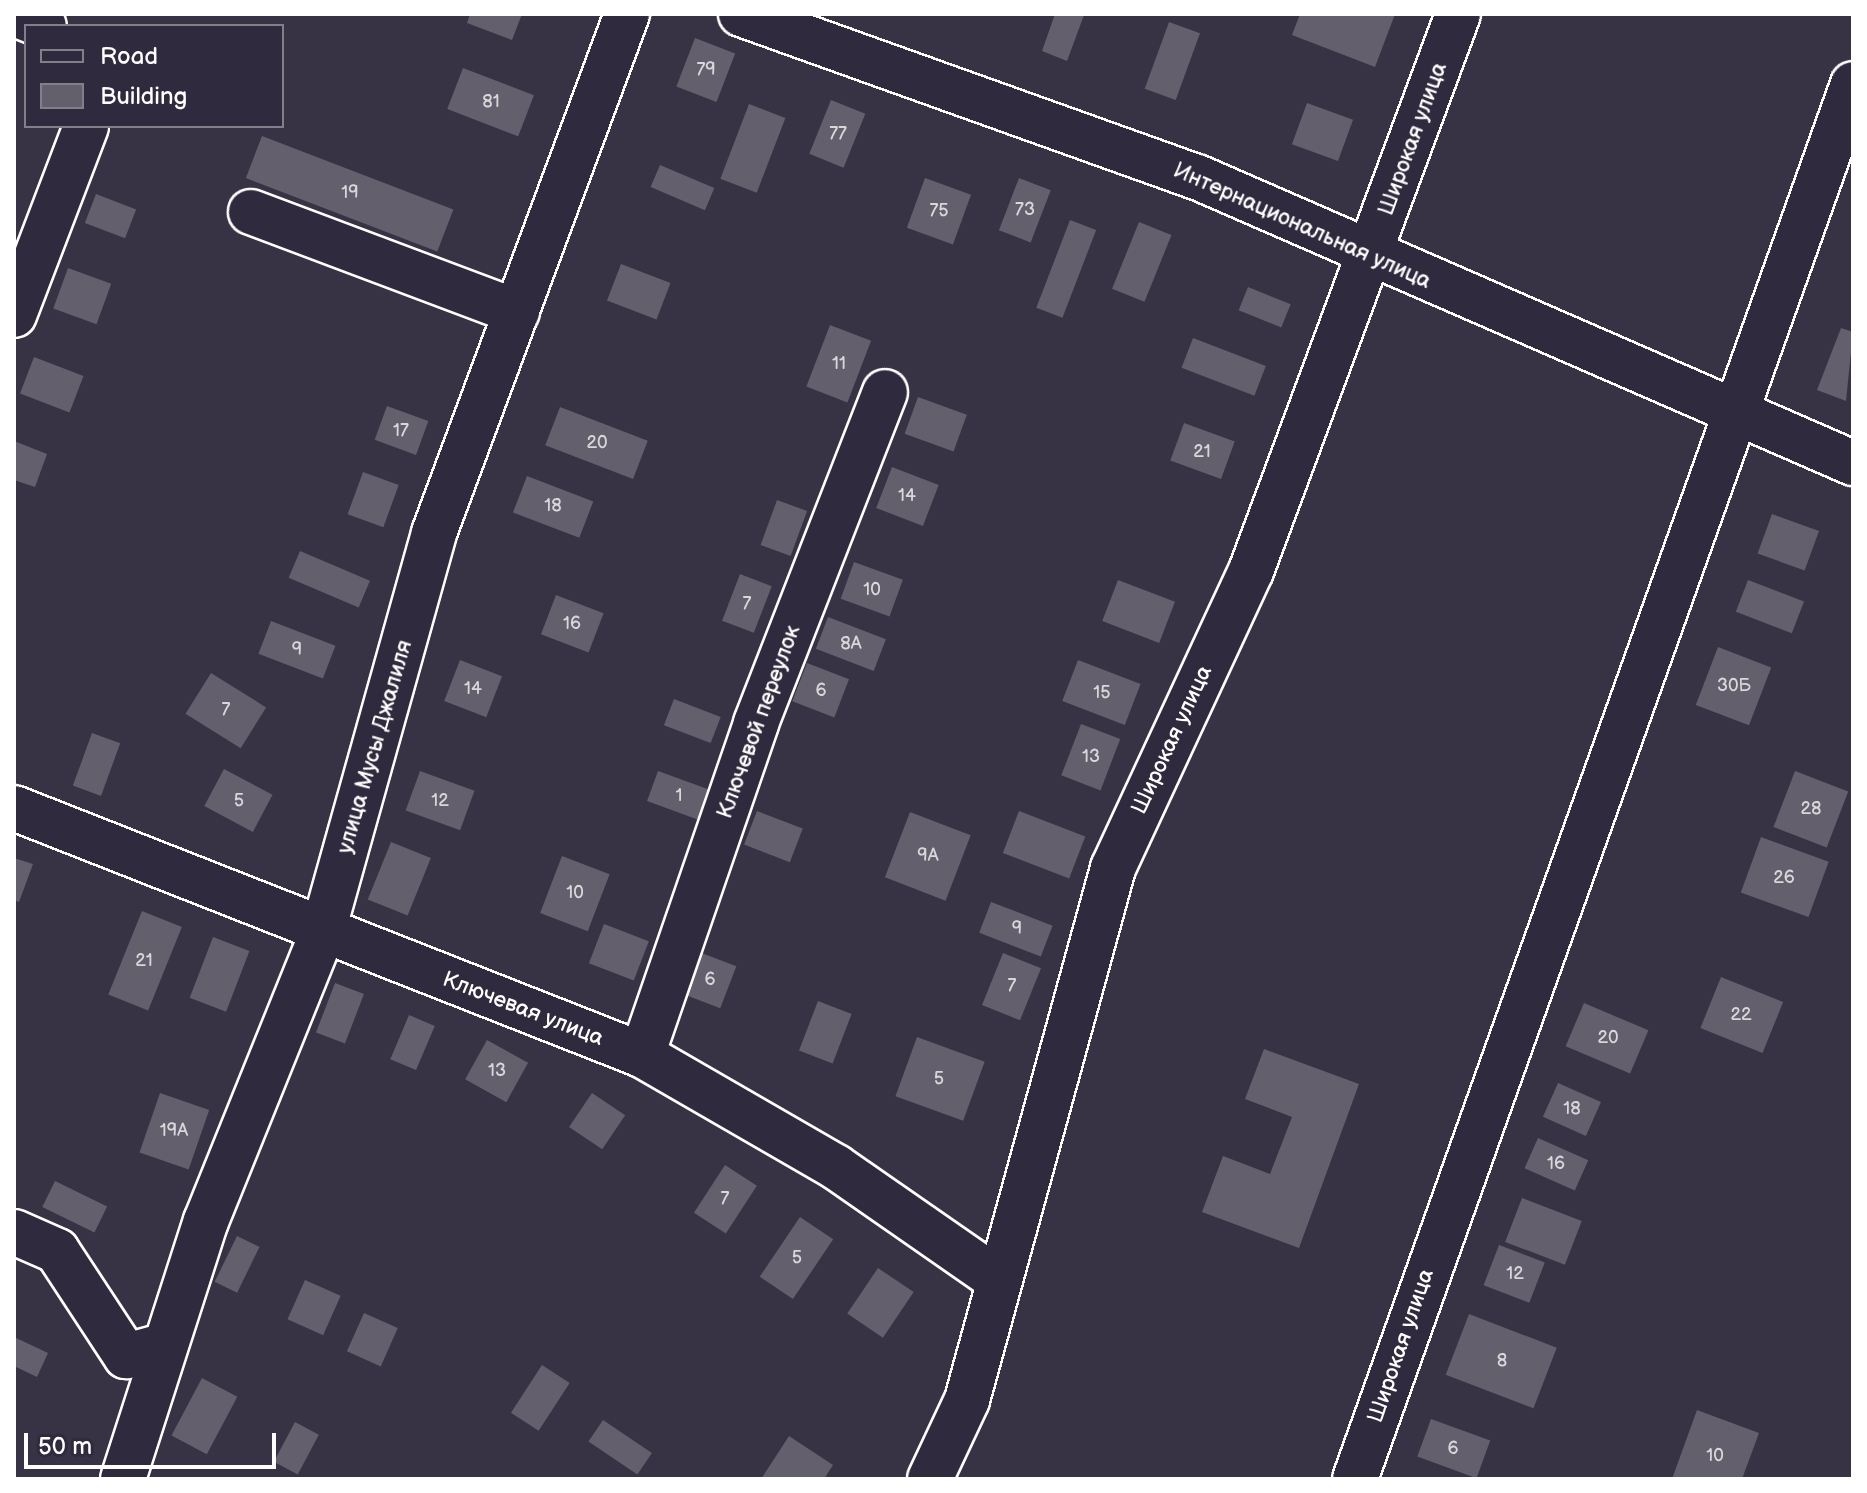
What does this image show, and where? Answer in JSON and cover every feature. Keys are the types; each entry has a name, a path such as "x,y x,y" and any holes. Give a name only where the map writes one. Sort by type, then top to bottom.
{"street":[{"path":"15,14 39,24"},
{"name":"улица Мусы Джалиля","path":"123,1479 206,1221 323,931 434,533 627,14"},
{"name":"Интернациональная улица","path":"741,14 1197,177 1370,258 1853,463"},
{"name":"Широкая улица","path":"930,1479 967,1400 996,1278 1113,868 1251,571 1370,258 1458,14"},
{"name":"Широкая улица","path":"1355,1479 1732,413 1853,84"},
{"path":"14,315 85,128"},
{"path":"251,212 517,312"},
{"name":"Ключевой переулок","path":"642,1055 756,723 885,392"},
{"name":"Ключевая улица","path":"14,808 642,1055 836,1167 996,1278"},
{"path":"14,1232 57,1251 126,1356 166,1345"}],"building":[{"path":"470,14 522,14 512,40 467,23"},
{"path":"1055,14 1084,15 1067,61 1042,51"},
{"path":"1300,14 1395,14 1375,67 1292,35"},
{"path":"1169,22 1200,33 1176,100 1145,89"},
{"path":"695,38 735,53 717,102 676,87"},
{"path":"463,68 534,95 518,136 447,109"},
{"path":"831,100 865,114 844,168 809,154"},
{"path":"1307,103 1353,120 1338,161 1292,144"},
{"path":"749,104 785,118 757,193 720,179"},
{"path":"262,136 453,209 437,251 246,178"},
{"path":"660,165 714,188 705,210 651,187"},
{"path":"925,178 971,195 953,245 907,228"},
{"path":"1019,178 1051,190 1031,242 999,230"},
{"path":"96,194 136,209 125,238 85,223"},
{"path":"1070,220 1096,230 1062,318 1036,308"},
{"path":"1139,222 1171,235 1144,302 1112,289"},
{"path":"621,264 670,283 657,319 607,300"},
{"path":"68,268 111,284 97,324 53,308"},
{"path":"1248,287 1291,304 1281,327 1239,310"},
{"path":"830,325 871,341 847,402 806,387"},
{"path":"1841,328 1853,332 1846,401 1817,390"},
{"path":"1193,338 1266,366 1254,396 1182,368"},
{"path":"34,357 83,376 70,412 20,393"},
{"path":"918,397 967,415 954,451 905,434"},
{"path":"387,406 428,421 416,455 375,440"},
{"path":"560,407 648,441 633,479 545,445"},
{"path":"1184,423 1235,441 1221,479 1170,461"},
{"path":"14,441 47,454 35,487 14,480"},
{"path":"892,467 939,485 923,526 876,508"},
{"path":"363,472 399,485 383,527 348,514"},
{"path":"527,476 593,501 579,538 513,512"},
{"path":"777,500 807,511 791,556 761,545"},
{"path":"1772,514 1819,531 1805,571 1758,553"},
{"path":"300,551 370,581 359,607 289,578"},
{"path":"854,562 903,580 890,616 841,599"},
{"path":"740,574 772,586 754,633 722,621"},
{"path":"1118,580 1175,602 1159,643 1102,621"},
{"path":"1748,580 1804,602 1792,633 1736,612"},
{"path":"556,595 604,613 589,652 541,634"},
{"path":"828,617 886,639 874,671 816,649"},
{"path":"271,621 335,646 323,678 258,654"},
{"path":"1718,647 1771,667 1749,725 1696,705"},
{"path":"460,660 502,676 486,717 444,701"},
{"path":"1078,660 1141,684 1125,725 1062,701"},
{"path":"807,663 849,679 834,717 792,701"},
{"path":"211,673 266,707 241,748 186,714"},
{"path":"674,699 721,717 711,743 664,725"},
{"path":"1081,724 1120,739 1101,790 1061,775"},
{"path":"92,733 120,743 101,796 73,786"},
{"path":"224,769 273,795 253,832 204,806"},
{"path":"420,771 475,791 460,830 406,810"},
{"path":"658,771 713,791 702,821 647,801"},
{"path":"1795,771 1848,791 1827,847 1773,827"},
{"path":"757,811 803,829 790,862 744,845"},
{"path":"1019,811 1085,836 1069,878 1003,853"},
{"path":"910,812 971,835 946,901 885,877"},
{"path":"1761,837 1829,862 1808,917 1741,892"},
{"path":"391,842 431,858 408,916 368,899"},
{"path":"562,856 610,874 588,931 540,913"},
{"path":"14,858 33,864 19,902 14,900"},
{"path":"991,902 1053,926 1041,956 979,933"},
{"path":"142,911 182,927 148,1011 108,994"},
{"path":"604,924 649,941 634,980 589,963"},
{"path":"213,937 249,951 226,1012 190,998"},
{"path":"699,952 736,966 720,1008 683,994"},
{"path":"1003,953 1041,968 1020,1020 982,1005"},
{"path":"1721,977 1783,1002 1763,1053 1700,1028"},
{"path":"335,983 364,994 345,1044 316,1032"},
{"path":"818,1001 852,1014 833,1063 799,1050"},
{"path":"1584,1003 1648,1030 1630,1074 1566,1046"},
{"path":"409,1015 435,1026 416,1070 390,1059"},
{"path":"917,1037 985,1062 963,1121 895,1096"},
{"path":"487,1040 528,1063 506,1102 465,1079"},
{"path":"1264,1049 1359,1084 1299,1248 1202,1212 1223,1156 1270,1174 1292,1117 1245,1099"},
{"path":"1558,1083 1601,1102 1586,1136 1543,1117"},
{"path":"160,1093 209,1110 189,1169 139,1153"},
{"path":"592,1093 625,1115 602,1149 569,1127"},
{"path":"1538,1138 1588,1160 1575,1191 1525,1168"},
{"path":"725,1165 757,1186 726,1234 694,1213"},
{"path":"55,1181 107,1206 94,1232 42,1207"},
{"path":"1522,1198 1582,1221 1565,1265 1505,1242"},
{"path":"800,1217 833,1239 793,1299 760,1277"},
{"path":"237,1236 259,1247 237,1293 215,1282"},
{"path":"1499,1245 1545,1263 1529,1303 1484,1285"},
{"path":"878,1268 914,1292 883,1338 847,1314"},
{"path":"305,1280 341,1296 323,1335 288,1319"},
{"path":"364,1313 398,1328 381,1366 347,1351"},
{"path":"1469,1314 1557,1348 1533,1408 1446,1375"},
{"path":"14,1337 48,1353 37,1377 14,1366"},
{"path":"542,1365 570,1383 539,1431 511,1413"},
{"path":"202,1378 237,1397 207,1454 171,1435"},
{"path":"1697,1410 1759,1433 1742,1479 1672,1479"},
{"path":"1431,1419 1490,1441 1477,1478 1417,1457"},
{"path":"603,1420 652,1453 637,1475 588,1442"},
{"path":"295,1422 319,1435 298,1474 274,1462"},
{"path":"789,1436 833,1465 824,1479 761,1479"}]}
